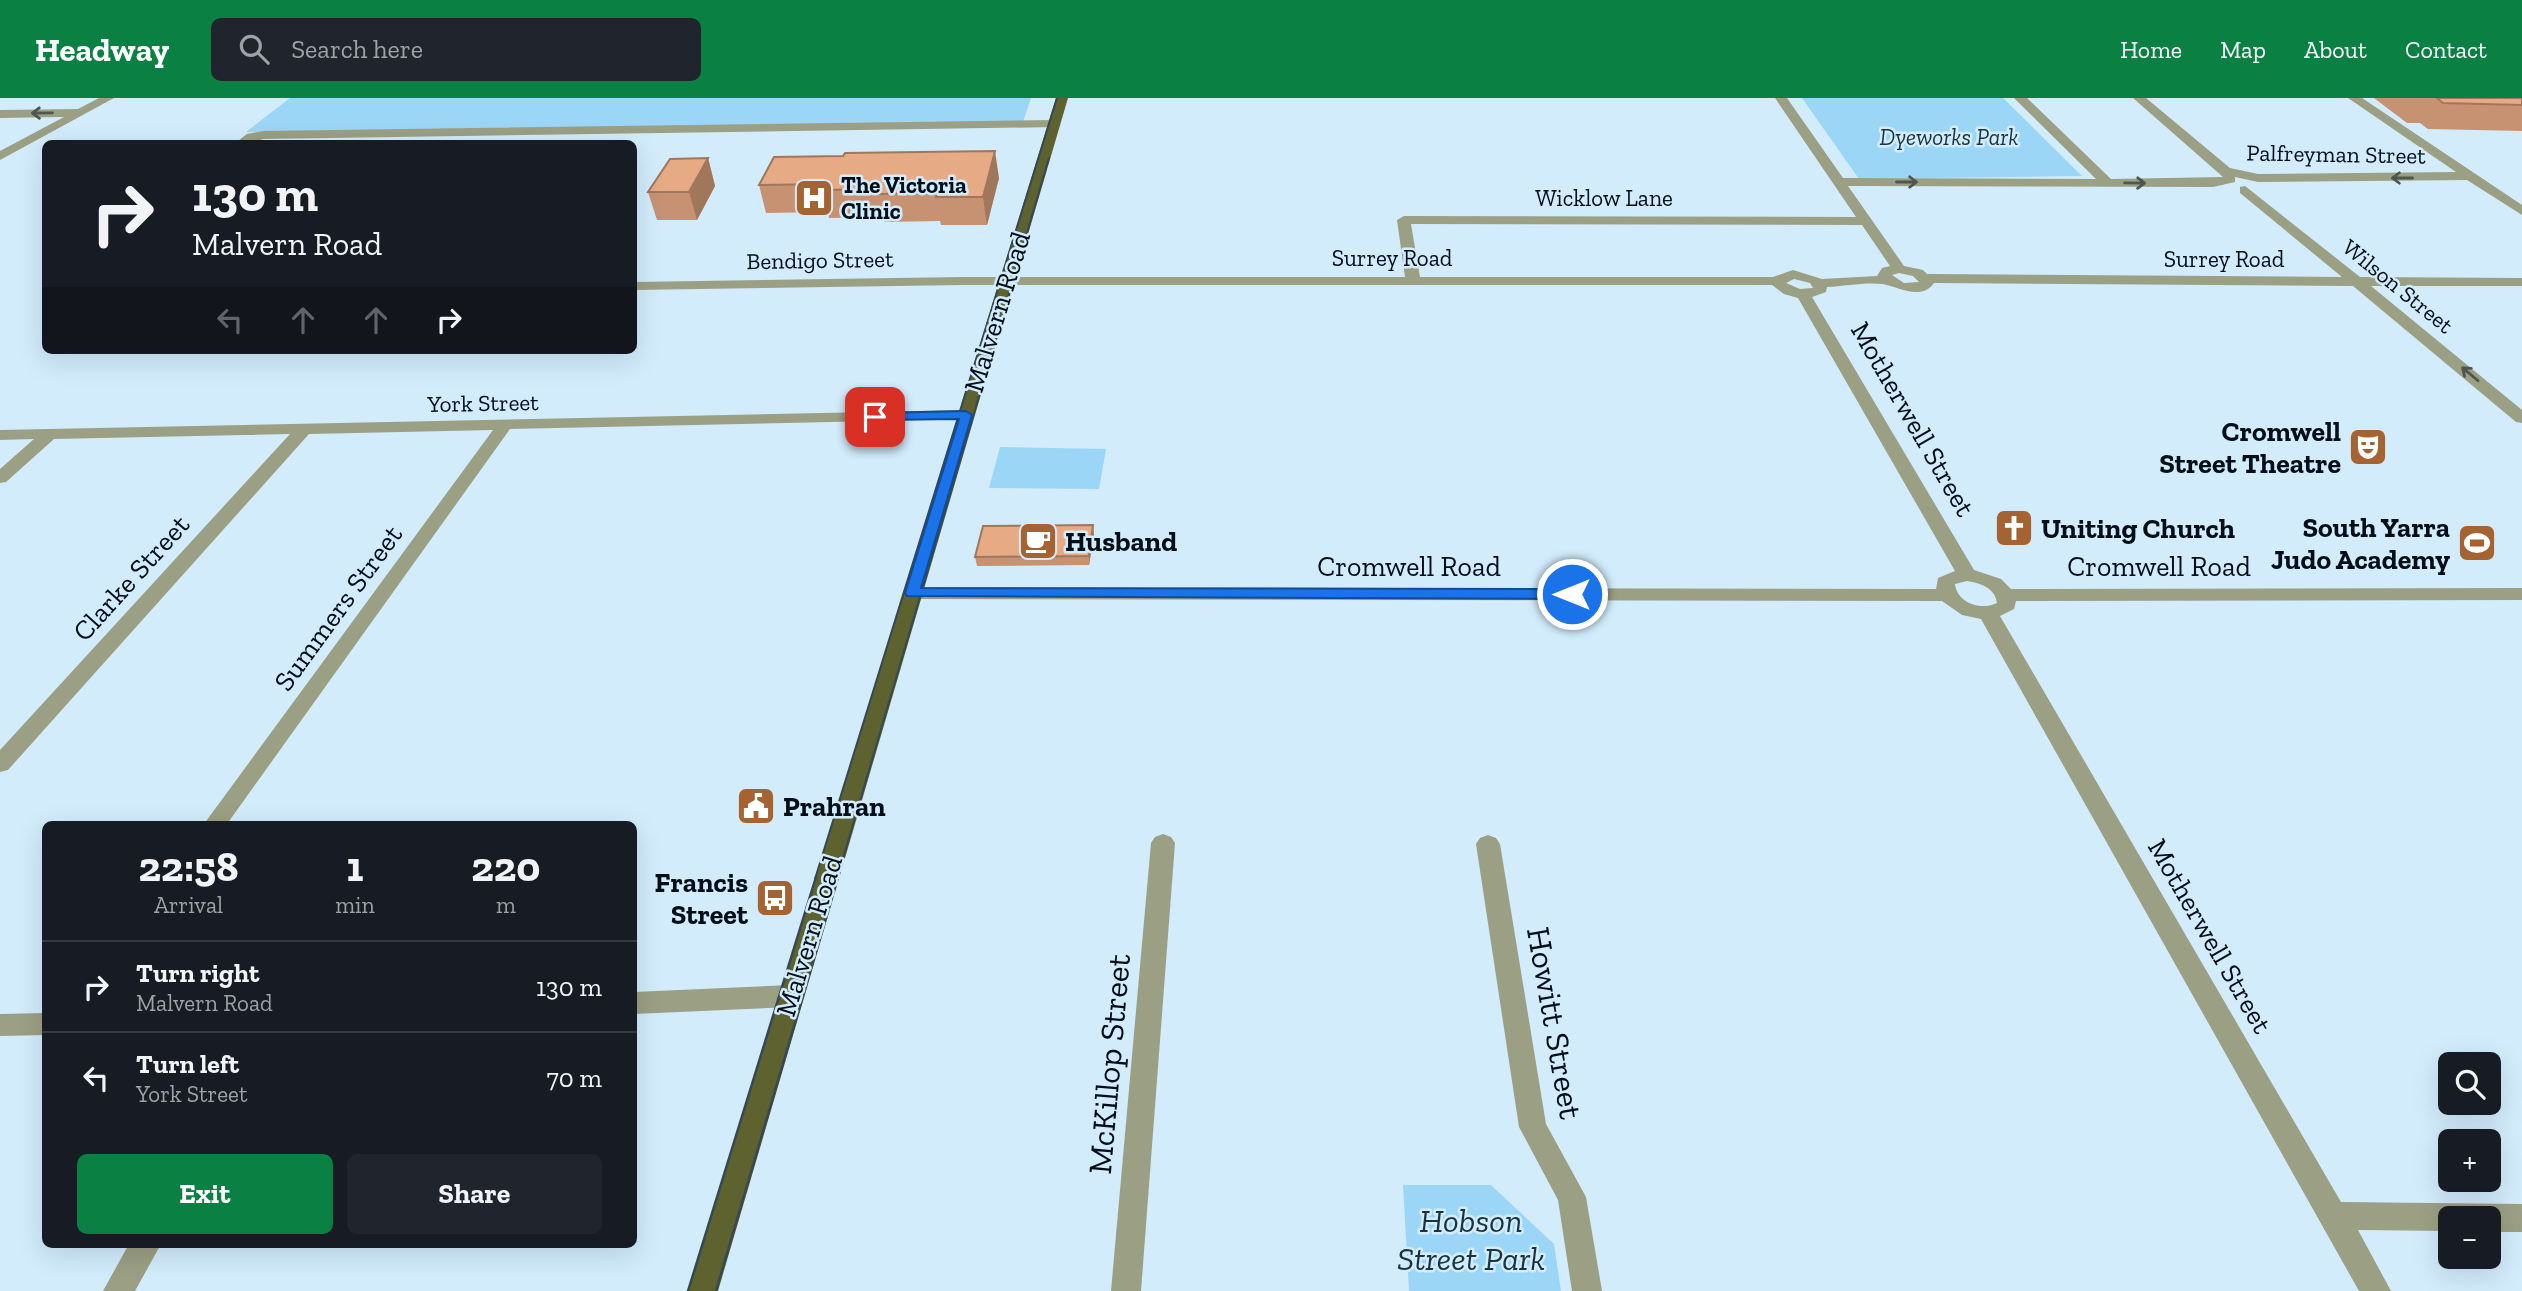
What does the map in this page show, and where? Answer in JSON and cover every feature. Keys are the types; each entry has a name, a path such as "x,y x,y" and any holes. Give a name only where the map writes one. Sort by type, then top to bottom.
{"main road":[{"name":"Malvern Road","path":"703,1291 1062,98"}],"street":[{"path":"0,156 108,98"},
{"path":"1781,98 1899,269"},
{"path":"2020,98 2106,181"},
{"path":"2139,98 2227,171"},
{"path":"2354,98 2522,211"},
{"path":"0,114 85,112"},
{"path":"247,140 254,136 391,133 1054,124"},
{"path":"383,140 391,133"},
{"name":"Palfreyman Street","path":"1839,182 2213,183 2230,179 2227,171"},
{"name":"Palfreyman Street","path":"2227,171 2258,178 2470,176"},
{"name":"Wilson Street","path":"2245,190 2522,418"},
{"name":"Wicklow Lane","path":"1413,281 1404,219 1866,221"},
{"path":"1778,281 1789,291 1803,294 1819,291 1819,283 1886,279 1903,287 1917,288 1926,284 1925,278 1912,270 1887,271 1884,276 1886,279"},
{"name":"Surrey Road","path":"1006,281 1778,281 1783,276 1799,274 1819,283"},
{"name":"Surrey Road","path":"1925,278 2052,281 2522,282"},
{"name":"Bendigo Street","path":"637,286 1006,281"},
{"name":"Motherwell Street","path":"1803,294 1967,575"},
{"name":"York Street","path":"0,435 966,415"},
{"name":"Summers Street","path":"217,821 505,425"},
{"name":"Clarke Street","path":"0,764 304,429"},
{"path":"0,478 50,434"},
{"path":"1967,575 1986,579 2006,594 2007,605 2003,609 1988,613 1968,610 1947,595 1945,582 1950,578 1967,575"},
{"name":"Cromwell Road","path":"913,593 1947,595"},
{"name":"Cromwell Road","path":"2006,594 2522,594"},
{"name":"Motherwell Street","path":"1988,613 2376,1291"},
{"name":"McKillop Street","path":"1126,1291 1163,843"},
{"name":"Howitt Street","path":"1488,844 1533,1127 1572,1197 1587,1291"},
{"path":"637,1003 790,996"},
{"path":"0,1025 42,1024"},
{"path":"2334,1216 2522,1218"},
{"path":"118,1291 144,1248"}],"green space":[{"path":"290,98 1031,98 1023,122 246,132"},
{"name":"Dyeworks Park","path":"1802,98 2003,98 2082,176 1859,179"},
{"path":"1000,447 1106,449 1099,489 989,488"},
{"name":"Hobson Street Park","path":"1403,1185 1491,1185 1554,1244 1561,1291 1409,1291"}],"building":[{"path":"2437,98 2522,98 2522,105 2443,103"},
{"path":"995,151 983,197 936,197 937,193 879,194 880,189 822,190 825,184 759,185 774,157"},
{"path":"708,158 689,192 648,192 670,159"},
{"path":"1093,525 1089,556 975,557 983,526"}],"tram line":[{"path":"815,879 1057,98"},
{"path":"837,879 1049,158"},
{"path":"688,1291 816,877"},
{"path":"716,1291 838,877"}],"place":[{"name":"The Victoria Clinic","path":"814,198"},
{"name":"Cromwell Street Theatre","path":"2368,447"},
{"name":"Uniting Church","path":"2014,528"},
{"name":"Husband","path":"1038,541"},
{"name":"South Yarra Judo Academy","path":"2477,543"},
{"name":"Prahran","path":"756,806"},
{"name":"Francis Street","path":"775,898"}],"route":[{"path":"875,417 966,415 913,593 1572,594"}]}
